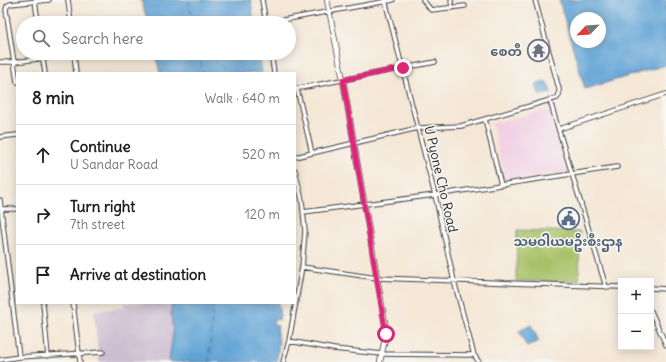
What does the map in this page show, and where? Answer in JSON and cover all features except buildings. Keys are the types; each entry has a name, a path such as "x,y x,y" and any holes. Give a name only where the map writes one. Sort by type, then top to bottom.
{"main road":[{"path":"327,0 343,80 386,334 380,362"}],"street":[{"path":"16,72 6,10 7,6 10,4 49,0"},
{"path":"68,0 70,16"},
{"path":"262,0 265,16"},
{"path":"296,17 393,0"},
{"path":"423,0 431,10 465,6"},
{"path":"451,0 452,8"},
{"path":"296,157 418,128 462,126 550,101 558,97 559,89 535,0"},
{"path":"35,1 37,16"},
{"name":"U Pyone Cho Road","path":"385,1 435,195 454,281 474,355 479,362"},
{"path":"0,62 29,60"},
{"path":"43,60 45,72"},
{"path":"75,60 76,72"},
{"path":"272,60 274,72"},
{"path":"312,153 296,89 435,62"},
{"path":"559,129 666,94"},
{"path":"550,101 606,287"},
{"path":"485,119 501,185"},
{"path":"0,137 16,135"},
{"path":"303,212 435,195 617,167"},
{"path":"296,175 305,231 302,267 296,301"},
{"path":"0,200 19,357"},
{"path":"1,209 16,209"},
{"path":"302,267 377,278 618,287"},
{"path":"654,288 666,288"},
{"path":"43,304 48,356"},
{"path":"73,304 80,362"},
{"path":"283,362 289,341 296,304"},
{"path":"652,314 666,345"},
{"path":"289,341 334,349 382,354 474,355"},
{"path":"0,360 19,357 103,352"}],"shaded area":[{"path":"549,109 567,172 506,181 492,124"},
{"path":"124,304 184,304 181,362 99,362 94,311 124,308"}],"green space":[{"path":"517,230 580,232 579,281 516,281"}],"water":[{"path":"141,0 251,0 253,16 146,16"},
{"path":"559,0 666,0 666,65 585,89 573,48 606,48 606,12 570,12 570,38"},
{"path":"157,60 260,60 262,72 160,72"},
{"path":"547,82 551,92 541,95 539,94 536,84"},
{"path":"172,304 278,304 280,315 279,320 275,319 273,324 278,326 277,334 279,340 277,362 169,362 173,333 171,313"},
{"path":"531,325 539,341 527,347 519,331"}],"ferry route":[{"path":"189,0 192,16"},
{"path":"200,60 203,72"},
{"path":"214,60 229,72"},
{"path":"209,362 213,304"}],"place":[{"name":"စေတီ","path":"538,51"},
{"name":"သမဝါယမဦးစီးဌာန","path":"568,219"}],"route":[{"path":"386,334 343,80 403,68"}]}
